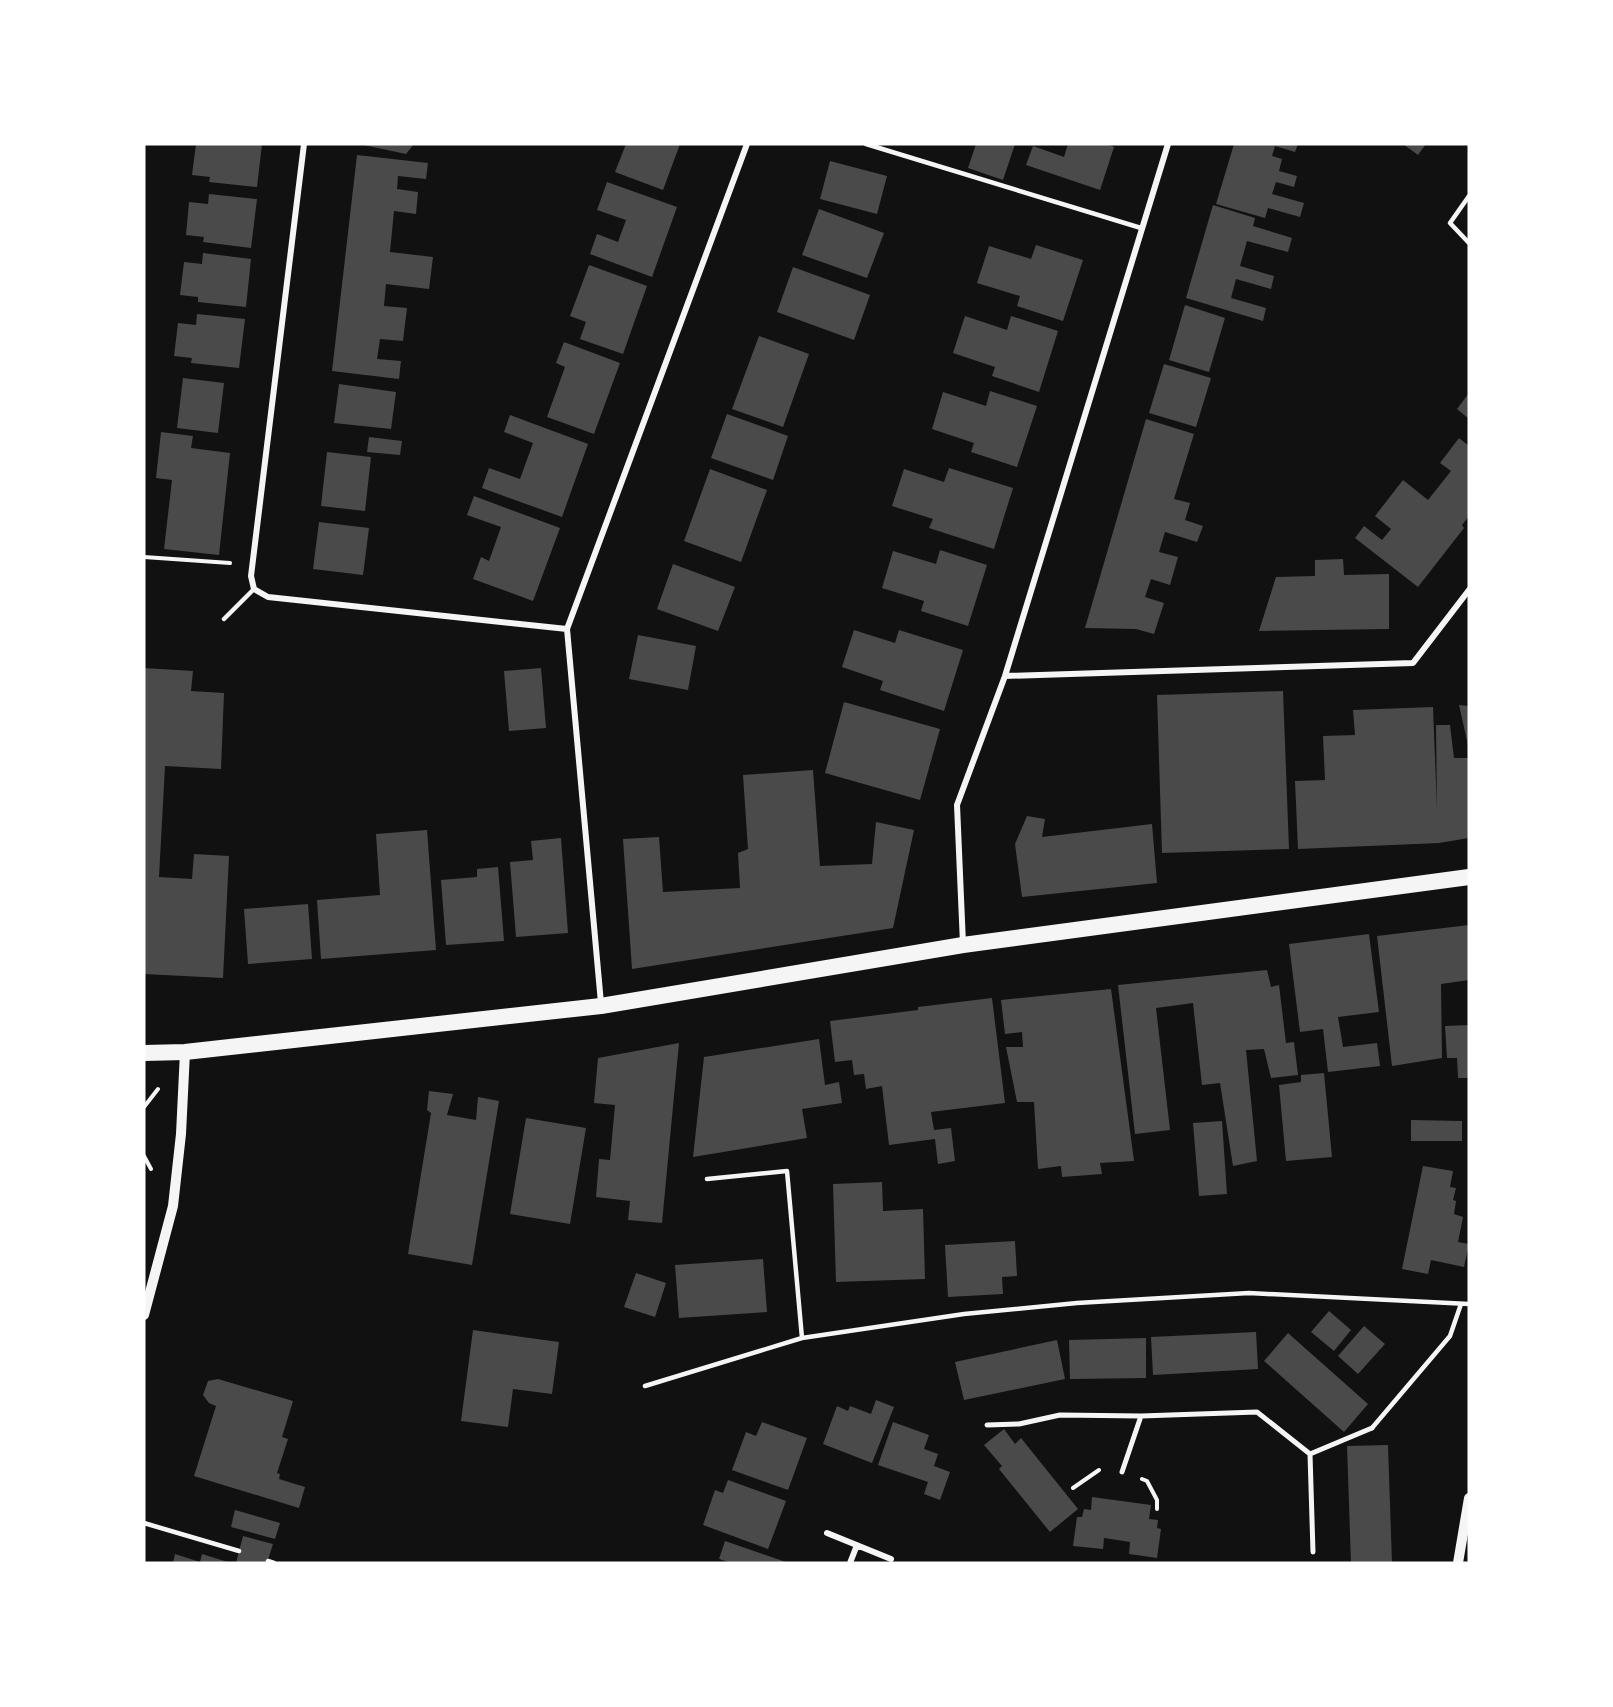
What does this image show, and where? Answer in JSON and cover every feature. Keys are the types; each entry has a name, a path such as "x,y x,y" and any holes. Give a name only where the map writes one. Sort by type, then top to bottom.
{"highway":[{"path":"144,1053 186,1052 601,1006 963,945 1469,877"}],"street":[{"path":"304,144 251,576 254,589 268,597 567,629"},
{"path":"601,1006 567,629 747,144"},
{"path":"963,945 957,806 1005,675 1168,144"},
{"path":"1005,675 1413,663 1469,590"},
{"path":"144,1315 173,1206 181,1134 186,1052"},
{"path":"987,1425 1019,1424 1060,1415 1141,1416 1257,1412 1310,1454 1313,1552"},
{"path":"1122,1472 1141,1416"},
{"path":"1310,1454 1372,1428"},
{"path":"1458,1563 1469,1498"},
{"path":"827,1533 891,1559"},
{"path":"850,1563 857,1545"}],"lane":[{"path":"866,144 1141,228"},
{"path":"1469,196 1450,223 1469,243"},
{"path":"224,619 254,589"},
{"path":"707,1179 787,1171 802,1338"},
{"path":"645,1386 802,1338 964,1314 1077,1303 1249,1293 1469,1305"},
{"path":"1372,1428 1450,1336 1461,1304"},
{"path":"144,1523 239,1551"},
{"path":"268,1561 274,1563"}],"path":[{"path":"144,557 254,564"}],"building":[{"path":"196,144 262,144 257,187 209,182 210,177 192,175"},
{"path":"359,144 414,144 406,154"},
{"path":"626,144 680,144 663,190 615,172"},
{"path":"976,144 1015,144 1003,180 968,168"},
{"path":"1068,144 1107,144 1114,147 1100,190 1026,165 1033,146 1064,157"},
{"path":"1234,144 1298,144 1295,152 1275,146 1272,156 1282,159 1279,171 1297,176 1294,187 1276,182 1272,194 1304,203 1300,217 1268,208 1265,218 1216,204"},
{"path":"1403,144 1426,144 1418,155"},
{"path":"357,155 428,163 426,179 398,176 397,189 418,192 416,214 394,211 390,252 433,257 429,289 386,284 384,306 407,308 403,341 380,339 377,359 401,361 399,379 332,371"},
{"path":"830,161 887,176 877,214 820,199"},
{"path":"607,182 677,207 652,277 590,254 597,234 618,242 626,220 597,210"},
{"path":"209,194 257,199 251,248 203,242 204,237 186,235 189,202 208,204"},
{"path":"1213,205 1255,218 1253,226 1292,238 1288,252 1247,241 1240,266 1274,276 1271,289 1236,279 1231,298 1266,308 1263,321 1186,298"},
{"path":"819,209 884,233 867,278 802,255"},
{"path":"1036,245 1083,260 1063,321 1017,306 1020,296 977,283 989,246 1031,259"},
{"path":"203,253 251,259 246,307 198,302 198,297 180,295 184,262 202,264"},
{"path":"589,265 647,286 623,354 580,339 586,322 570,316"},
{"path":"793,267 870,295 854,340 777,312"},
{"path":"1185,305 1225,318 1209,372 1169,360"},
{"path":"197,314 245,319 239,368 191,363 192,358 174,356 178,323 196,325"},
{"path":"965,316 1007,330 1011,316 1058,331 1039,392 992,376 995,367 953,353"},
{"path":"759,336 809,354 783,427 732,409"},
{"path":"564,342 620,363 594,434 547,417 565,367 556,363"},
{"path":"1164,364 1211,378 1196,427 1149,413"},
{"path":"183,378 224,383 218,433 177,428"},
{"path":"339,384 396,392 391,429 334,423"},
{"path":"990,391 1037,406 1017,467 971,452 974,443 932,429 943,392 986,406"},
{"path":"1469,393 1469,419 1457,409"},
{"path":"727,414 788,436 773,480 711,458"},
{"path":"510,415 588,444 562,517 482,488 489,468 520,479 533,443 504,432"},
{"path":"1146,419 1194,434 1174,499 1190,503 1185,520 1203,526 1197,542 1165,532 1159,552 1178,557 1170,585 1151,579 1145,597 1164,603 1154,634 1136,629 1085,628"},
{"path":"161,432 193,436 191,448 230,453 219,555 164,549 172,480 156,478"},
{"path":"369,437 402,441 400,455 367,452"},
{"path":"1459,438 1469,446 1469,516 1462,525 1464,528 1418,587 1355,538 1364,526 1382,540 1391,529 1375,516 1403,480 1428,500 1451,471 1440,463"},
{"path":"327,452 371,457 365,511 321,506"},
{"path":"949,468 1013,488 994,549 929,528 933,519 892,506 904,469 944,482"},
{"path":"710,469 767,490 741,562 684,541"},
{"path":"474,496 560,528 533,601 473,579 481,557 489,561 501,527 467,515"},
{"path":"319,522 369,528 363,575 313,569"},
{"path":"940,550 987,565 968,626 921,611 924,601 882,588 893,551 936,564"},
{"path":"1343,559 1344,575 1389,574 1389,629 1259,631 1276,577 1315,576 1315,560"},
{"path":"673,564 735,587 718,631 657,609"},
{"path":"854,630 895,643 899,630 963,650 944,711 880,690 883,681 842,667"},
{"path":"638,635 696,646 688,690 629,679"},
{"path":"144,668 193,671 191,691 224,693 221,769 165,766 159,877 192,879 194,854 229,856 223,978 144,974"},
{"path":"541,668 546,728 509,731 504,671"},
{"path":"1283,691 1289,849 1162,853 1157,695"},
{"path":"844,702 940,729 920,800 825,773"},
{"path":"1459,705 1469,706 1469,745 1468,745"},
{"path":"1433,707 1437,809 1436,725 1450,725 1454,758 1469,758 1469,838 1439,843 1298,849 1295,781 1325,780 1323,736 1355,735 1353,710"},
{"path":"813,770 820,866 872,864 876,822 914,830 893,928 632,969 623,839 659,837 663,892 740,888 738,853 748,849 743,775"},
{"path":"1027,816 1045,819 1042,837 1152,824 1157,883 1022,897 1015,844"},
{"path":"427,830 436,950 321,959 317,900 380,895 376,834"},
{"path":"561,838 568,933 516,937 510,862 533,860 531,841"},
{"path":"498,867 504,941 446,945 441,880 477,877 477,869"},
{"path":"308,904 312,959 248,964 244,909"},
{"path":"1469,925 1469,980 1441,984 1442,1058 1392,1066 1377,936"},
{"path":"1369,934 1379,1012 1338,1017 1343,1047 1377,1043 1380,1066 1328,1072 1323,1029 1300,1032 1289,944"},
{"path":"1267,970 1271,987 1279,985 1286,1043 1294,1042 1298,1075 1271,1078 1264,1049 1246,1050 1257,1161 1233,1166 1220,1083 1202,1085 1193,1003 1156,1008 1170,1130 1135,1134 1118,985"},
{"path":"1111,989 1134,1161 1100,1163 1102,1174 1062,1177 1061,1166 1038,1169 1034,1102 1017,1102 1006,1047 1023,1047 1022,1032 1005,1034 1001,1000"},
{"path":"992,998 1005,1103 931,1112 934,1130 951,1128 955,1161 938,1164 935,1139 889,1145 882,1086 866,1089 864,1074 854,1075 852,1060 835,1062 830,1021"},
{"path":"1469,1025 1469,1078 1458,1078 1457,1058 1447,1058 1445,1026"},
{"path":"819,1039 825,1085 839,1082 842,1103 802,1109 807,1138 693,1157 704,1057"},
{"path":"679,1043 662,1223 628,1220 630,1201 596,1197 599,1159 610,1160 615,1105 594,1103 598,1058"},
{"path":"1324,1073 1332,1157 1286,1161 1279,1085 1301,1082 1301,1075"},
{"path":"429,1091 453,1094 447,1115 476,1120 478,1097 499,1101 472,1265 408,1254 431,1113 427,1110"},
{"path":"526,1118 586,1128 570,1224 510,1214"},
{"path":"1411,1120 1462,1121 1462,1141 1411,1141"},
{"path":"1222,1121 1227,1194 1199,1196 1193,1123"},
{"path":"1423,1166 1453,1171 1450,1187 1456,1188 1453,1200 1456,1201 1454,1214 1463,1217 1458,1242 1469,1244 1464,1267 1431,1260 1428,1274 1402,1269"},
{"path":"882,1182 883,1211 923,1209 925,1279 836,1282 833,1184"},
{"path":"1015,1241 1017,1276 1002,1277 1003,1294 948,1297 945,1245"},
{"path":"763,1259 767,1312 679,1318 675,1265"},
{"path":"636,1273 666,1283 655,1317 624,1307"},
{"path":"1329,1311 1351,1330 1334,1351 1311,1332"},
{"path":"1364,1326 1385,1344 1358,1374 1338,1356"},
{"path":"473,1330 559,1342 552,1394 513,1389 508,1427 461,1421"},
{"path":"1256,1332 1258,1369 1153,1375 1151,1337"},
{"path":"1288,1333 1368,1404 1344,1432 1264,1361"},
{"path":"1146,1338 1146,1378 1070,1379 1069,1340"},
{"path":"1057,1340 1065,1379 964,1400 955,1362"},
{"path":"218,1379 293,1401 282,1437 288,1439 277,1473 280,1474 279,1479 305,1487 299,1508 194,1476 216,1406 209,1403 203,1395 208,1381"},
{"path":"876,1400 894,1407 872,1463 823,1444 837,1406 848,1411 850,1406 871,1414"},
{"path":"762,1422 807,1438 788,1490 732,1470 746,1432 756,1436"},
{"path":"893,1422 929,1435 924,1449 938,1454 934,1466 950,1472 940,1500 924,1494 928,1482 878,1465"},
{"path":"1004,1429 1015,1444 1021,1438 1078,1509 1050,1532 999,1469 1002,1466 984,1445"},
{"path":"1388,1445 1392,1563 1351,1563 1347,1446"},
{"path":"728,1480 786,1501 768,1549 703,1525 715,1490 723,1493"},
{"path":"1092,1497 1151,1505 1149,1519 1158,1520 1157,1528 1161,1529 1157,1558 1129,1554 1130,1542 1104,1538 1103,1549 1073,1546 1077,1517 1082,1517 1084,1509 1091,1510"},
{"path":"235,1510 280,1523 275,1539 231,1527"},
{"path":"243,1536 273,1544 267,1563 236,1563"},
{"path":"725,1541 789,1563 732,1563 719,1559"},
{"path":"175,1554 200,1562 202,1554 231,1563 173,1563"}]}
